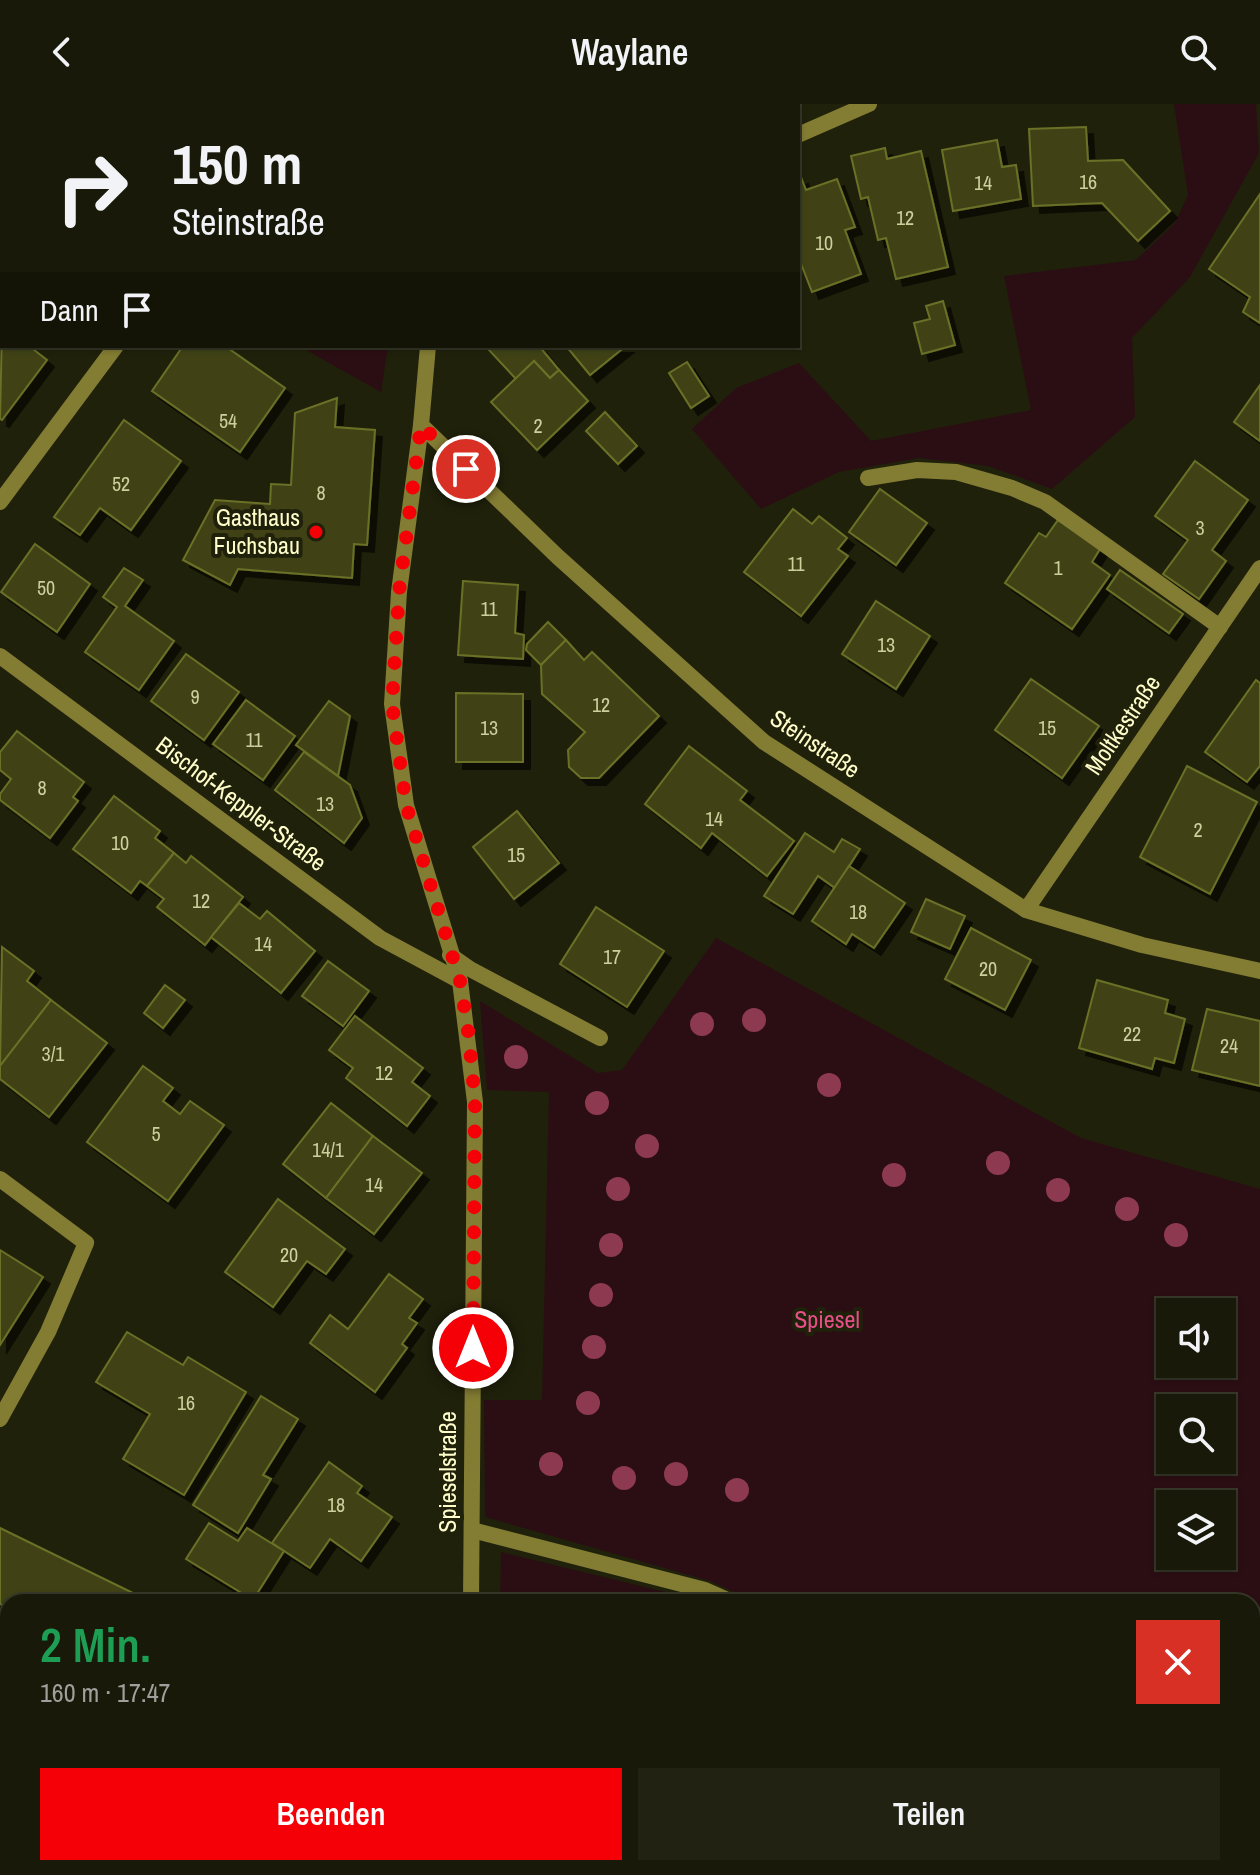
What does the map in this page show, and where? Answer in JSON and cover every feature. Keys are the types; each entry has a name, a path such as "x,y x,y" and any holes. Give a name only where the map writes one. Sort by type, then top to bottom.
{"street":[{"path":"800,134 867,104"},
{"path":"0,502 115,348"},
{"name":"Spieselstraße","path":"428,348 399,592 392,704 406,805 460,981 475,1102 471,1594"},
{"name":"Steinstraße","path":"421,425 558,557 764,742 1026,910 1142,945 1260,971"},
{"path":"868,478 917,470 956,472 1012,488 1045,502 1220,627"},
{"name":"Moltkestraße","path":"1026,910 1260,568"},
{"name":"Bischof-Keppler-Straße","path":"0,656 380,938 460,981"},
{"path":"450,955 470,969 600,1038"},
{"path":"0,1179 86,1243 48,1332 0,1419"},
{"path":"472,1530 700,1594"}],"green space":[{"path":"1174,104 1256,104 1259,153 1190,277 1132,338 1135,417 1052,489 988,466 919,458 839,472 761,509 692,429 736,388 799,363 871,441 1031,410 1004,276 1136,260 1175,223 1188,195"},
{"path":"303,348 388,348 381,392"},
{"name":"Spiesel","path":"716,938 1081,1138 1260,1189 1260,1594 738,1594 710,1581 485,1517 484,1400 542,1400 549,1092 487,1090 480,1001 598,1073 622,1070"},
{"path":"501,1552 674,1594 500,1594"}],"building":[{"path":"1086,127 1088,161 1123,160 1170,211 1138,241 1102,203 1033,206 1029,129"},
{"path":"997,140 1002,167 1016,165 1021,199 953,211 942,150"},
{"path":"885,148 887,159 921,151 948,267 896,279 886,238 878,240 868,197 861,199 851,156"},
{"path":"800,177 806,190 837,179 855,227 845,230 861,274 812,292 800,261"},
{"path":"1260,194 1260,323 1243,312 1250,297 1209,269"},
{"path":"943,301 955,345 922,354 914,323 930,319 926,306"},
{"path":"2,348 32,348 47,360 0,419"},
{"path":"182,348 228,348 285,388 240,452 152,391"},
{"path":"541,348 559,370 550,378 534,361 516,379 488,349"},
{"path":"568,348 624,348 590,375"},
{"path":"534,361 550,378 559,370 588,401 537,450 491,402"},
{"path":"687,362 709,396 691,408 669,373"},
{"path":"1260,385 1260,441 1234,422"},
{"path":"337,398 335,427 375,430 367,545 354,544 352,578 238,569 230,585 183,560 215,500 270,504 271,484 291,485 295,413"},
{"path":"605,412 637,446 618,464 586,431"},
{"path":"124,420 181,461 131,530 100,508 80,535 54,517"},
{"path":"1195,461 1248,500 1212,550 1226,561 1199,599 1163,574 1188,540 1155,516"},
{"path":"880,489 927,523 896,565 849,532"},
{"path":"793,509 812,524 819,516 847,538 838,549 848,556 801,616 744,572"},
{"path":"1058,520 1100,549 1092,562 1110,575 1072,629 1005,583 1039,533 1046,537"},
{"path":"35,544 90,584 57,632 1,592"},
{"path":"124,568 143,580 125,606 174,641 139,690 85,652 117,607 103,597"},
{"path":"1120,570 1183,614 1169,633 1107,589"},
{"path":"463,581 518,585 515,633 524,635 523,659 458,655"},
{"path":"876,601 930,636 896,689 842,654"},
{"path":"548,622 566,640 541,665 526,650 527,644"},
{"path":"566,640 584,660 592,652 659,716 599,778 581,778 569,767 568,750 585,732 542,694 541,665"},
{"path":"186,654 239,692 204,740 151,701"},
{"path":"1031,679 1099,726 1062,778 995,730"},
{"path":"1256,680 1260,683 1260,766 1247,782 1205,752"},
{"path":"456,693 523,694 523,762 456,762"},
{"path":"246,700 295,736 263,780 213,744"},
{"path":"329,701 350,716 338,776 296,745"},
{"path":"17,731 84,782 73,797 78,801 50,838 0,800 0,794 11,779 0,770 0,752"},
{"path":"689,746 747,791 740,800 794,841 767,876 712,833 701,848 645,804"},
{"path":"304,752 350,785 362,818 344,843 275,790"},
{"path":"1187,766 1257,802 1210,894 1140,857"},
{"path":"114,796 160,831 155,838 174,853 147,886 140,881 131,893 73,849"},
{"path":"517,811 559,863 514,899 473,847"},
{"path":"805,833 834,852 842,839 860,849 835,888 818,876 793,914 764,896"},
{"path":"174,853 186,863 191,856 243,897 205,945 157,907 164,899 147,886"},
{"path":"849,866 905,903 874,948 852,934 846,944 812,921"},
{"path":"926,899 965,916 950,949 911,932"},
{"path":"239,903 260,919 267,911 315,951 281,993 211,937"},
{"path":"596,907 664,951 627,1007 560,964"},
{"path":"971,928 1031,960 1005,1010 945,979"},
{"path":"2,947 34,971 27,981 51,1000 0,1066"},
{"path":"328,961 369,991 343,1026 302,996"},
{"path":"1097,980 1168,1000 1165,1013 1185,1019 1174,1063 1155,1058 1152,1069 1079,1048"},
{"path":"165,985 185,1000 163,1028 144,1013"},
{"path":"51,1000 107,1043 49,1117 0,1079 0,1066"},
{"path":"1207,1009 1260,1021 1260,1086 1192,1070"},
{"path":"355,1016 423,1068 412,1082 430,1096 407,1126 346,1078 353,1068 329,1050"},
{"path":"143,1066 173,1088 163,1101 180,1114 190,1101 224,1125 168,1201 87,1142"},
{"path":"331,1103 373,1136 326,1198 283,1164"},
{"path":"373,1136 422,1173 374,1234 326,1198"},
{"path":"278,1199 345,1249 326,1274 307,1261 273,1307 225,1272"},
{"path":"0,1250 43,1277 0,1345"},
{"path":"389,1274 423,1299 409,1318 417,1323 402,1344 407,1348 375,1392 310,1343 330,1315 348,1329"},
{"path":"127,1332 183,1365 188,1357 246,1392 184,1495 123,1459 150,1414 96,1382"},
{"path":"261,1396 298,1419 263,1475 271,1479 238,1533 193,1505"},
{"path":"329,1462 362,1486 357,1493 392,1517 361,1561 330,1539 310,1568 272,1543"},
{"path":"209,1523 238,1541 247,1528 284,1551 257,1594 243,1594 186,1559"},
{"path":"0,1528 135,1594 0,1594"}],"place":[{"name":"Gasthaus Fuchsbau","path":"316,532"}],"route":[{"path":"466,469 421,425 399,592 392,704 406,805 460,981 469,1037 475,1102 473,1348"}]}
